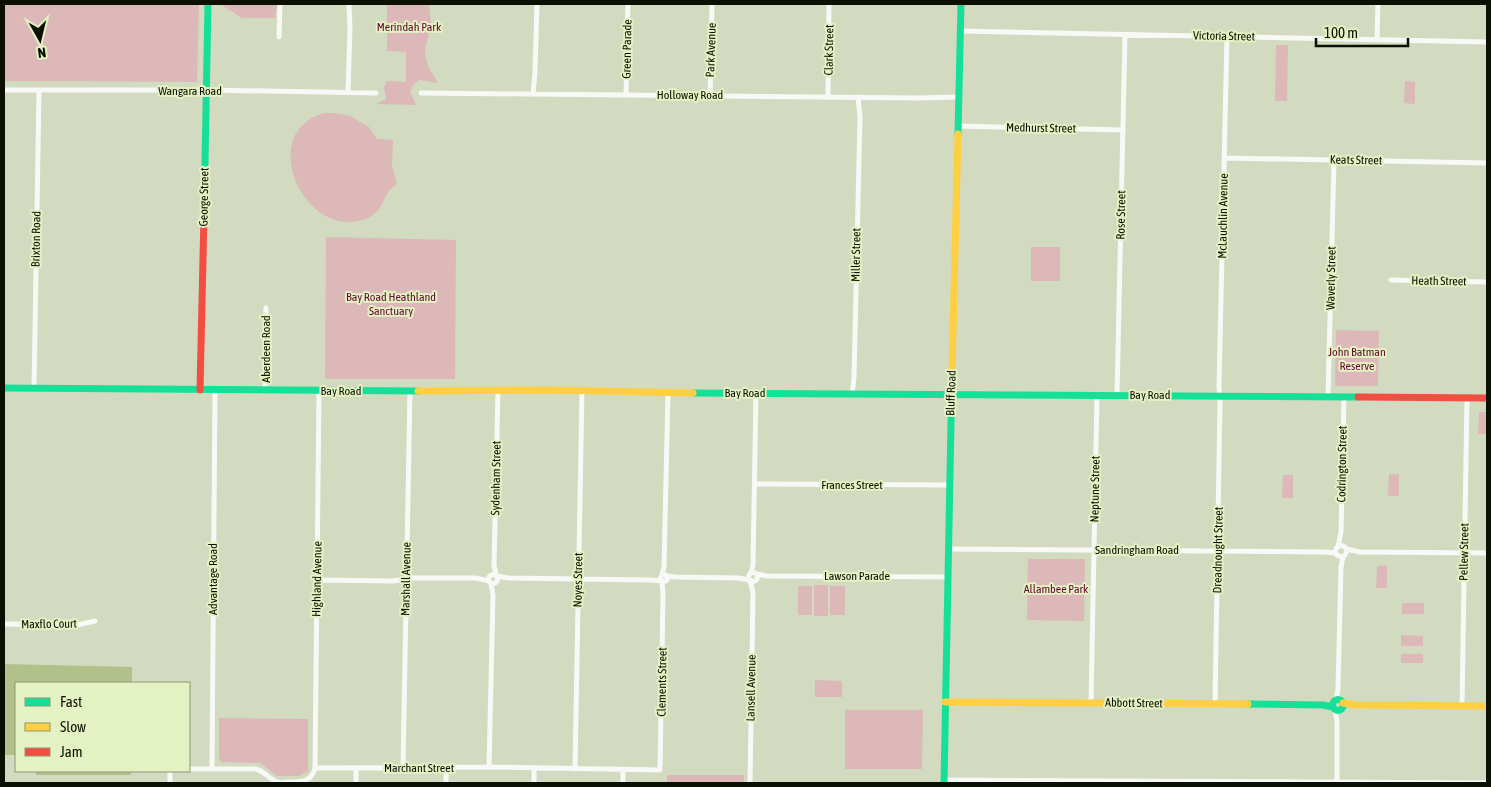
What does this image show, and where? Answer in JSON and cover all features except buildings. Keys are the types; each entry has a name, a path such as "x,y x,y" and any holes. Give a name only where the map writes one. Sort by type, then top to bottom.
{"main road":[{"name":"George Street","path":"200,390 208,4"},
{"name":"Bluff Road","path":"944,782 961,4"},
{"name":"Bay Road","path":"4,388 1487,398"},
{"name":"Abbott Street","path":"945,702 1487,706"}],"street":[{"path":"279,37 280,4"},
{"path":"348,92 349,4"},
{"path":"535,94 537,4"},
{"name":"Green Parade","path":"626,95 628,4"},
{"name":"Park Avenue","path":"710,96 712,4"},
{"name":"Clark Street","path":"828,96 829,4"},
{"path":"1377,40 1378,4"},
{"name":"Victoria Street","path":"960,31 1487,42"},
{"name":"Rose Street","path":"1116,395 1126,34"},
{"name":"McLauchlin Avenue","path":"1219,396 1228,36"},
{"name":"Wangara Road","path":"4,90 206,90 376,93"},
{"name":"Brixton Road","path":"34,389 39,90"},
{"name":"Holloway Road","path":"421,93 959,97"},
{"name":"Miller Street","path":"852,394 854,378 860,97"},
{"name":"Medhurst Street","path":"958,126 1123,130"},
{"name":"Keats Street","path":"1225,158 1487,164"},
{"name":"Waverly Street","path":"1328,396 1334,160"},
{"name":"Heath Street","path":"1390,280 1487,282"},
{"name":"Aberdeen Road","path":"265,390 266,308"},
{"name":"Advantage Road","path":"212,769 215,390"},
{"name":"Highland Avenue","path":"315,768 319,390"},
{"name":"Marshall Avenue","path":"403,768 410,391"},
{"name":"Sydenham Street","path":"493,579 498,391"},
{"name":"Noyes Street","path":"574,769 582,391"},
{"name":"Clements Street","path":"660,770 668,393"},
{"name":"Lansell Avenue","path":"750,783 756,394"},
{"name":"Neptune Street","path":"1091,703 1097,395"},
{"name":"Dreadnought Street","path":"1215,704 1219,396"},
{"name":"Codrington Street","path":"1337,783 1344,396"},
{"name":"Pellew Street","path":"1462,706 1467,398"},
{"name":"Frances Street","path":"755,484 950,485"},
{"name":"Sandringham Road","path":"948,549 1487,553"},
{"name":"Lawson Parade","path":"318,580 393,581 412,578 651,580 767,576 948,576"},
{"path":"489,767 493,579"},
{"name":"Maxflo Court","path":"4,624 77,625 95,621"},
{"path":"446,767 446,783"},
{"name":"Marchant Street","path":"315,768 489,767 660,770"},
{"path":"190,769 256,769 262,771 274,782 279,782 304,781 311,777 315,768"},
{"path":"356,768 356,783"},
{"path":"534,768 534,783"},
{"path":"623,770 623,783"},
{"path":"265,783 268,776"},
{"path":"944,782 1487,783"}],"green space":[{"path":"4,4 199,4 197,82 4,81"},
{"path":"220,4 277,4 275,18 242,18"},
{"name":"Merindah Park","path":"387,4 429,4 431,24 425,50 426,59 438,83 419,80 414,84 410,91 416,105 376,104 386,99 384,87 386,81 406,82 406,52 387,51"},
{"path":"1276,45 1288,45 1287,101 1275,101"},
{"path":"1405,81 1415,82 1415,104 1404,103"},
{"path":"325,113 348,115 369,127 377,139 393,140 392,166 397,184 388,192 378,210 368,218 345,222 325,216 308,201 296,182 291,161 293,141 304,124"},
{"name":"Bay Road Heathland Sanctuary","path":"326,237 456,240 455,379 325,379"},
{"path":"1031,247 1060,247 1060,281 1031,281"},
{"name":"John Batman Reserve","path":"1336,330 1379,331 1378,386 1335,386"},
{"path":"1479,412 1487,412 1487,434 1478,434"},
{"path":"1389,474 1399,474 1399,496 1388,496"},
{"path":"1283,475 1293,475 1293,498 1282,498"},
{"name":"Allambee Park","path":"1028,559 1085,559 1084,621 1027,620"},
{"path":"1377,566 1387,566 1387,588 1376,588"},
{"path":"814,585 828,585 828,616 814,616"},
{"path":"798,586 812,586 812,615 798,615"},
{"path":"830,586 845,586 845,615 830,615"},
{"path":"1402,603 1424,603 1424,614 1402,614"},
{"path":"1401,635 1423,636 1423,646 1401,646"},
{"path":"1401,654 1423,654 1423,663 1401,663"},
{"path":"815,680 842,681 842,697 815,697"},
{"path":"845,710 923,710 922,769 845,769"},
{"path":"219,718 308,719 308,771 299,776 277,776 260,763 222,762 219,759"},
{"path":"667,775 744,775 744,783 667,783"}],"shaded area":[{"path":"4,664 132,667 132,682 15,682 15,755 4,755"},
{"path":"36,772 131,772 131,775 36,775"}],"traffic: fast":[{"path":"204,215 208,4"},
{"path":"958,134 961,4"},
{"path":"944,783 952,372"},
{"path":"4,388 418,391"},
{"path":"693,393 1358,397"},
{"path":"1338,699 1344,705 1338,711 1332,705 1338,699"},
{"path":"1248,704 1323,705 1333,707"}],"traffic: slow":[{"path":"952,372 958,134"},
{"path":"418,391 549,390 693,393"},
{"path":"945,702 1248,704"},
{"path":"1343,703 1356,705 1487,706"}],"traffic: jam":[{"path":"200,390 204,215"},
{"path":"1358,397 1487,398"}]}
